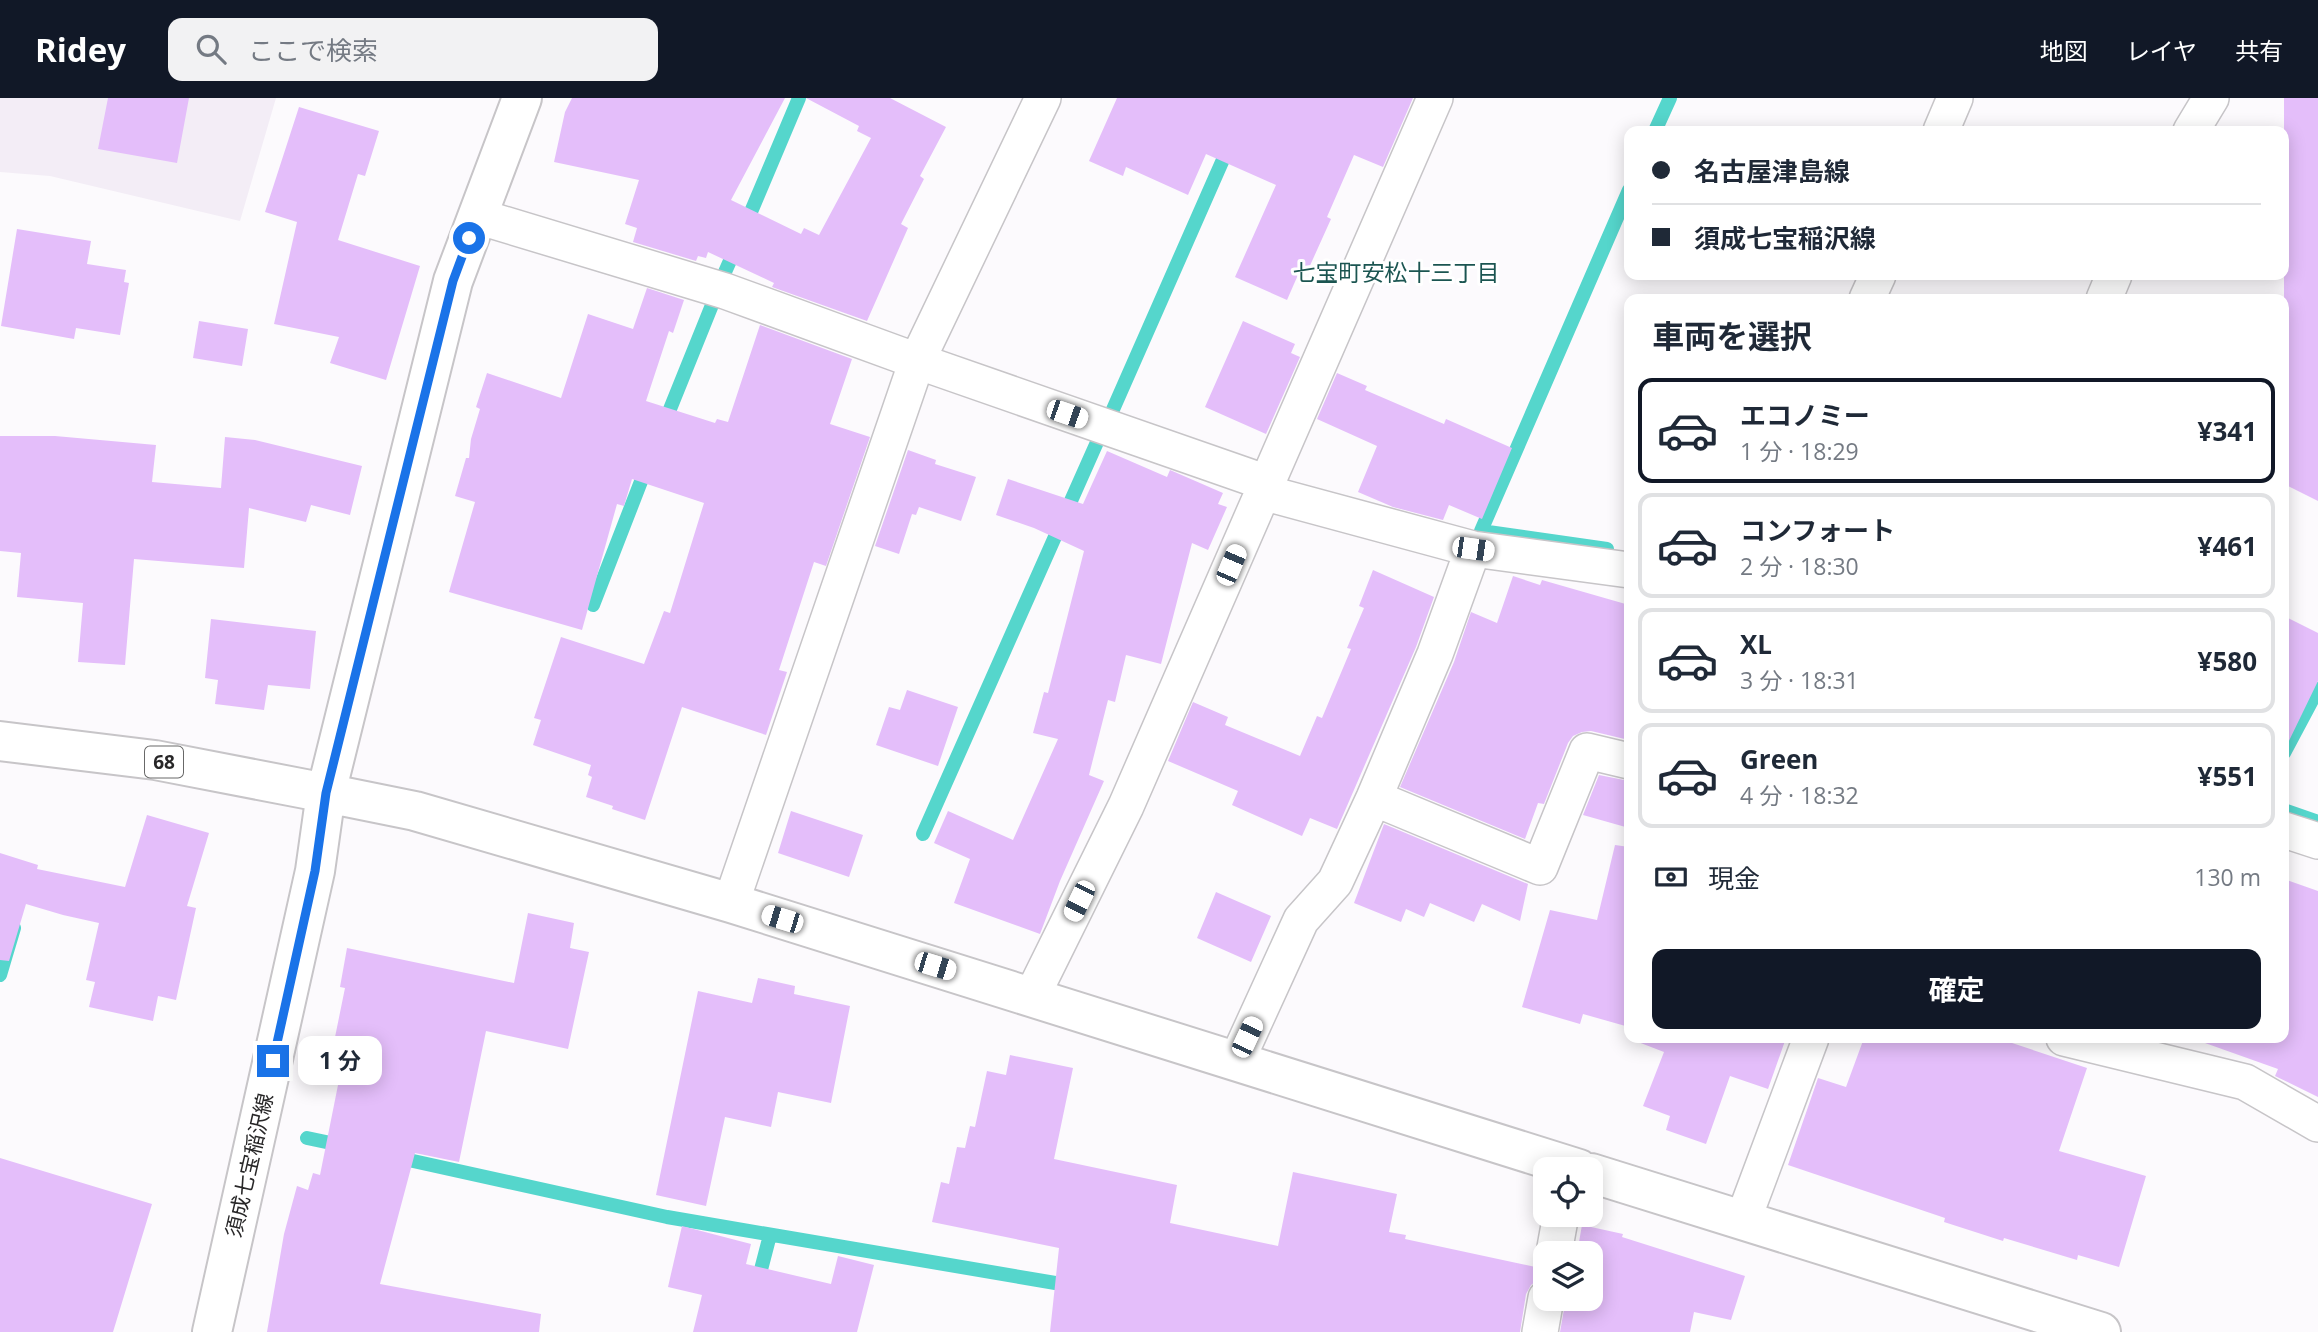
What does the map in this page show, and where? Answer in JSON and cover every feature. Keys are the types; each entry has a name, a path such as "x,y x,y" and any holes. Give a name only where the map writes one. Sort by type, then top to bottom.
{"street":[{"name":"須成七宝稲沢線","path":"212,1332 315,871 326,793 453,281 522,98"},
{"path":"732,903 917,362 1044,98"},
{"path":"1032,996 1126,806 1435,98"},
{"path":"1943,126 1955,98"},
{"path":"2194,126 2211,98"},
{"path":"477,216 725,291 1265,488 1473,549 1624,569"},
{"path":"1237,1060 1301,920 1335,882 1436,654 1473,549"},
{"name":"68","path":"0,741 155,760 326,793"},
{"path":"1374,797 1540,867 1587,751 1624,760"},
{"path":"326,793 415,811 732,903 1540,1157"},
{"path":"2289,832 2318,841"},
{"path":"1743,1220 1809,1043"},
{"path":"2085,1043 2245,1082 2318,1124"},
{"path":"1603,1177 2101,1332"},
{"path":"1540,1332 1544,1311"}],"shaded area":[{"path":"0,98 276,98 240,221 50,176 0,172"}],"building":[{"path":"108,98 189,98 177,163 98,149"},
{"path":"572,98 785,98 731,200 801,234 804,228 819,235 871,138 857,131 859,126 806,98 890,98 946,127 920,176 924,179 901,224 908,228 867,321 772,287 774,283 708,252 706,258 698,256 696,261 633,242 637,228 625,224 639,180 554,162 565,112"},
{"path":"1117,98 1413,98 1383,167 1354,155 1327,217 1331,219 1308,270 1301,268 1287,300 1235,277 1276,185 1206,154 1188,195 1126,167 1123,176 1089,161"},
{"path":"2284,98 2318,98 2318,501 2289,486 2289,294 2284,294 2284,280 2289,280 2289,126 2284,126"},
{"path":"299,107 379,131 365,176 358,174 338,240 420,266 386,380 330,363 339,337 274,324 297,222 265,212"},
{"path":"17,229 91,241 87,264 126,270 124,282 129,283 120,335 76,328 74,339 1,326"},
{"path":"647,288 684,300 673,333 669,331 646,401 715,423 717,419 728,422 760,325 852,359 830,424 870,437 826,566 814,562 779,670 787,672 766,735 682,707 645,820 586,797 592,777 588,775 591,765 533,745 541,720 534,718 561,637 644,664 664,611 670,613 704,503 632,479 624,506 617,504 582,630 449,592 475,502 455,496 466,458 469,458 471,439 480,409 476,407 487,373 561,398 588,314 633,329"},
{"path":"199,321 248,329 242,366 193,358"},
{"path":"1243,321 1295,344 1291,353 1300,357 1266,434 1205,407"},
{"path":"1337,373 1367,386 1365,390 1444,424 1446,419 1512,448 1482,519 1449,505 1443,520 1393,507 1358,492 1377,446 1317,419"},
{"path":"0,436 55,436 156,445 152,482 221,488 225,437 255,440 362,466 350,515 311,505 306,522 249,508 244,568 134,559 125,665 78,662 83,603 17,597 21,553 0,551"},
{"path":"908,450 936,460 935,464 976,477 961,521 919,507 916,515 912,514 899,554 875,546"},
{"path":"1107,451 1167,477 1170,470 1223,493 1218,504 1227,507 1208,550 1192,543 1161,664 1126,655 1115,702 1108,700 1089,775 1104,781 1040,934 954,903 970,859 934,843 948,811 1013,840 1058,739 1033,733 1044,692 1048,693 1084,551 1034,528 996,515 1008,479 1083,504"},
{"path":"1373,570 1434,597 1416,647 1337,829 1310,818 1302,836 1232,805 1238,791 1168,761 1193,702 1228,717 1225,725 1300,756 1317,716 1322,718 1351,649 1347,648 1364,608 1359,606"},
{"path":"1513,576 1540,585 1542,580 1624,604 1624,739 1591,731 1573,736 1544,804 1538,803 1525,839 1400,787 1454,662 1471,612 1497,623"},
{"path":"2289,618 2318,633 2318,681 2289,741"},
{"path":"211,619 316,631 310,689 268,685 264,710 215,704 218,680 205,678"},
{"path":"907,690 958,707 938,766 876,745 889,707 900,710"},
{"path":"1599,775 1624,780 1624,827 1583,815"},
{"path":"791,811 863,835 849,877 778,853"},
{"path":"147,815 209,833 187,906 196,908 176,1000 158,996 153,1021 89,1007 95,982 86,980 99,923 26,904 9,961 0,960 0,853 38,865 37,869 125,887"},
{"path":"1384,824 1528,884 1520,921 1482,904 1474,922 1430,903 1424,917 1406,909 1401,922 1354,903"},
{"path":"1615,845 1624,846 1624,1026 1583,1014 1580,1024 1522,1007 1550,910 1597,920"},
{"path":"2289,881 2318,891 2318,1097 2275,1076 2278,1069 2205,1043 2289,1043"},
{"path":"1216,892 1271,916 1251,962 1197,938"},
{"path":"528,913 574,923 570,948 589,952 568,1049 486,1031 459,1162 415,1153 380,1284 541,1314 539,1332 267,1332 284,1234 297,1186 308,1190 313,1173 320,1175 345,1050 333,1047 345,988 340,987 347,948 514,983"},
{"path":"758,978 795,986 794,994 850,1006 831,1103 778,1092 771,1127 725,1117 706,1206 656,1195 698,991 752,1003"},
{"path":"1641,1043 1784,1043 1768,1089 1730,1076 1706,1144 1666,1130 1670,1116 1643,1106 1664,1052"},
{"path":"1862,1043 2012,1043 2087,1068 2059,1151 2146,1176 2119,1267 2078,1255 2077,1260 2004,1238 2003,1241 1944,1222 1945,1218 1788,1165 1818,1078 1846,1087"},
{"path":"1010,1055 1073,1068 1054,1159 1177,1185 1170,1223 1278,1246 1293,1172 1397,1194 1389,1232 1406,1235 1405,1239 1533,1266 1533,1284 1526,1294 1520,1332 1050,1332 1059,1248 932,1222 941,1182 949,1184 957,1147 965,1148 970,1126 975,1127 987,1071 1006,1075"},
{"path":"0,1158 152,1204 113,1332 0,1332"},
{"path":"682,1226 751,1244 746,1264 831,1284 838,1256 874,1265 857,1332 693,1332 702,1295 668,1287"},
{"path":"1582,1227 1591,1227 1623,1234 1622,1237 1745,1276 1731,1320 1694,1312 1690,1332 1560,1332 1564,1311 1603,1311 1603,1241 1579,1241"}],"waterway":[{"path":"745,226 799,98"},
{"path":"1657,126 1670,98"},
{"path":"1111,414 1229,146"},
{"path":"1607,549 1481,531 1624,202"},
{"path":"725,272 737,245"},
{"path":"664,424 712,305"},
{"path":"923,834 1098,440"},
{"path":"593,605 647,466"},
{"path":"2289,744 2318,689"},
{"path":"2289,812 2318,822"},
{"path":"0,924 14,928 0,975"},
{"path":"307,1138 345,1146"},
{"path":"395,1157 667,1217 1073,1286"},
{"path":"757,1285 770,1235"}],"district":[{"name":"七宝町安松十三丁目","path":"1396,272"}],"route":[{"path":"273,1061 315,871 326,793 453,281 469,238"}]}
